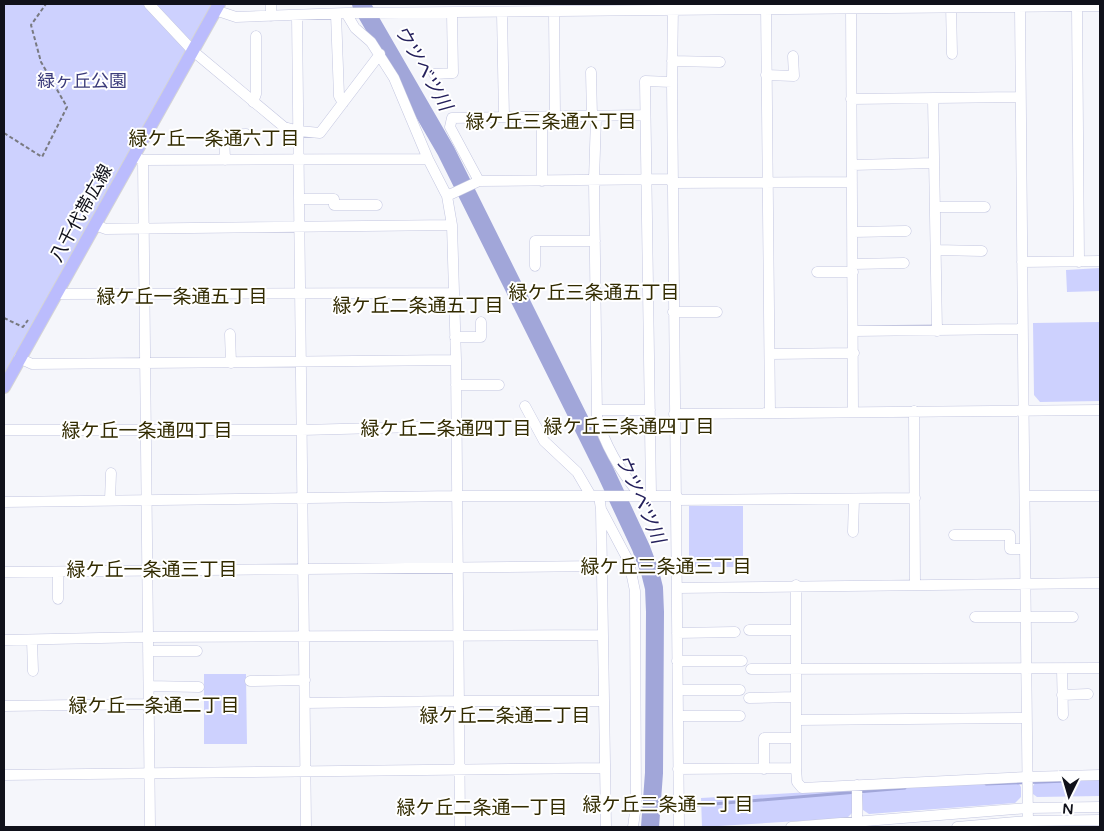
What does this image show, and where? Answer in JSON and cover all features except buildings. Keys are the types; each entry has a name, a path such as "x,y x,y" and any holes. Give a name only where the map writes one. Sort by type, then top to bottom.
{"main road":[{"name":"八千代帯広線","path":"4,386 95,224 138,158 217,7"}],"street":[{"path":"149,4 193,50 253,102 284,127 299,132 320,133 380,54"},
{"path":"271,4 271,16"},
{"path":"402,4 408,14"},
{"path":"951,5 952,54"},
{"path":"851,6 853,412"},
{"path":"1077,6 1080,262"},
{"path":"217,7 236,17 408,14 447,10 502,13 554,12 673,7 1100,6"},
{"path":"673,7 673,312 679,827"},
{"path":"766,7 770,413"},
{"path":"1020,7 1028,824"},
{"path":"434,74 453,74 447,10"},
{"path":"554,12 555,117"},
{"path":"502,13 504,117"},
{"path":"346,14 380,54 394,78 428,159 450,194 456,360 455,426 460,827"},
{"path":"342,104 339,96 346,14"},
{"path":"297,15 306,827"},
{"path":"253,102 256,94 256,36"},
{"path":"766,75 794,76 793,56"},
{"path":"672,61 720,62"},
{"path":"591,72 594,117 597,410 600,430 635,495"},
{"path":"651,495 645,81 672,82"},
{"path":"851,100 1020,97"},
{"path":"933,98 937,331"},
{"path":"477,182 450,127 452,118 644,115"},
{"path":"542,117 542,181"},
{"path":"210,136 246,134"},
{"path":"224,135 225,160"},
{"path":"150,827 144,228 138,158 225,160 428,159"},
{"path":"852,165 934,163"},
{"path":"450,194 477,182 594,180 768,184 852,182"},
{"path":"300,199 334,199 334,205 376,205"},
{"path":"935,207 985,207"},
{"path":"95,224 106,229 452,225"},
{"path":"853,232 906,231"},
{"path":"535,266 535,241 595,241"},
{"path":"936,250 982,251"},
{"path":"1022,262 1100,261"},
{"path":"816,272 904,263"},
{"path":"56,294 454,293"},
{"path":"673,312 717,312"},
{"path":"455,337 481,337 481,322"},
{"path":"854,331 1022,329"},
{"path":"230,334 231,363"},
{"path":"770,354 854,353"},
{"path":"20,358 32,364 456,360"},
{"path":"456,384 499,385"},
{"path":"525,406 544,441 577,472 598,496 601,509 606,827"},
{"path":"597,410 650,410"},
{"path":"674,414 1100,410"},
{"path":"914,411 914,584"},
{"path":"4,430 302,430 455,426"},
{"path":"110,500 111,473"},
{"path":"4,502 635,495 676,498 914,498"},
{"path":"1025,496 1100,496"},
{"path":"854,499 854,532"},
{"path":"601,509 629,562 635,591 636,806 634,827"},
{"path":"954,535 1010,535 1010,549 1025,549"},
{"path":"4,572 602,566"},
{"path":"58,572 58,599"},
{"path":"676,588 1100,582"},
{"path":"796,586 796,768 798,782 802,788 1027,776 1100,775"},
{"path":"975,617 1073,617"},
{"path":"749,630 796,630"},
{"path":"677,633 735,632"},
{"path":"4,640 458,634 603,635"},
{"path":"32,640 33,671"},
{"path":"148,651 197,651"},
{"path":"677,661 742,661"},
{"path":"751,670 1026,670 1100,668"},
{"path":"1062,669 1063,716"},
{"path":"250,681 305,680"},
{"path":"148,686 199,687"},
{"path":"678,690 740,690"},
{"path":"1062,695 1088,694"},
{"path":"749,698 796,697"},
{"path":"305,704 603,701"},
{"path":"4,706 149,704"},
{"path":"678,716 740,716"},
{"path":"797,720 1026,718"},
{"path":"764,768 764,738 796,738"},
{"path":"4,774 604,768"},
{"path":"678,770 796,768"},
{"path":"857,785 857,825"},
{"path":"791,827 857,825 1028,808 1100,807"},
{"path":"957,827 1100,820"}],"path":[{"path":"4,133 42,158 67,107 41,62 31,24 46,4"},
{"path":"4,318 23,327 30,318 40,323"}],"green space":[{"name":"緑ヶ丘公園","path":"4,4 215,4 4,379"},
{"path":"1100,268 1100,291 1067,292 1066,270"},
{"path":"1100,322 1100,401 1040,402 1034,395 1033,323"},
{"path":"689,506 743,506 743,567 689,567"},
{"path":"204,674 246,674 247,744 204,744"},
{"path":"1100,779 1100,796 1037,797 1033,794 1033,786 1037,780"},
{"path":"1017,781 1021,787 1021,797 1015,803 869,814 863,810 862,795 865,790"},
{"path":"847,790 853,795 853,812 847,818 702,827 701,798"}],"waterway":[{"name":"ウツベツ川","path":"361,4 446,151 605,471 641,548 650,572 654,588 655,612 654,773 650,827"},
{"path":"986,784 1067,781"},
{"path":"651,814 666,808 905,788"}],"district":[{"name":"緑ケ丘三条通六丁目","path":"551,122"},
{"name":"緑ケ丘一条通六丁目","path":"214,139"},
{"name":"緑ケ丘三条通五丁目","path":"594,293"},
{"name":"緑ケ丘一条通五丁目","path":"182,297"},
{"name":"緑ケ丘二条通五丁目","path":"418,306"},
{"name":"緑ケ丘三条通四丁目","path":"629,427"},
{"name":"緑ケ丘二条通四丁目","path":"446,429"},
{"name":"緑ケ丘一条通四丁目","path":"147,431"},
{"name":"緑ケ丘三条通三丁目","path":"666,567"},
{"name":"緑ケ丘一条通三丁目","path":"152,570"},
{"name":"緑ケ丘一条通二丁目","path":"154,706"},
{"name":"緑ケ丘二条通二丁目","path":"505,716"},
{"name":"緑ケ丘三条通一丁目","path":"668,805"},
{"name":"緑ケ丘二条通一丁目","path":"482,808"}]}
